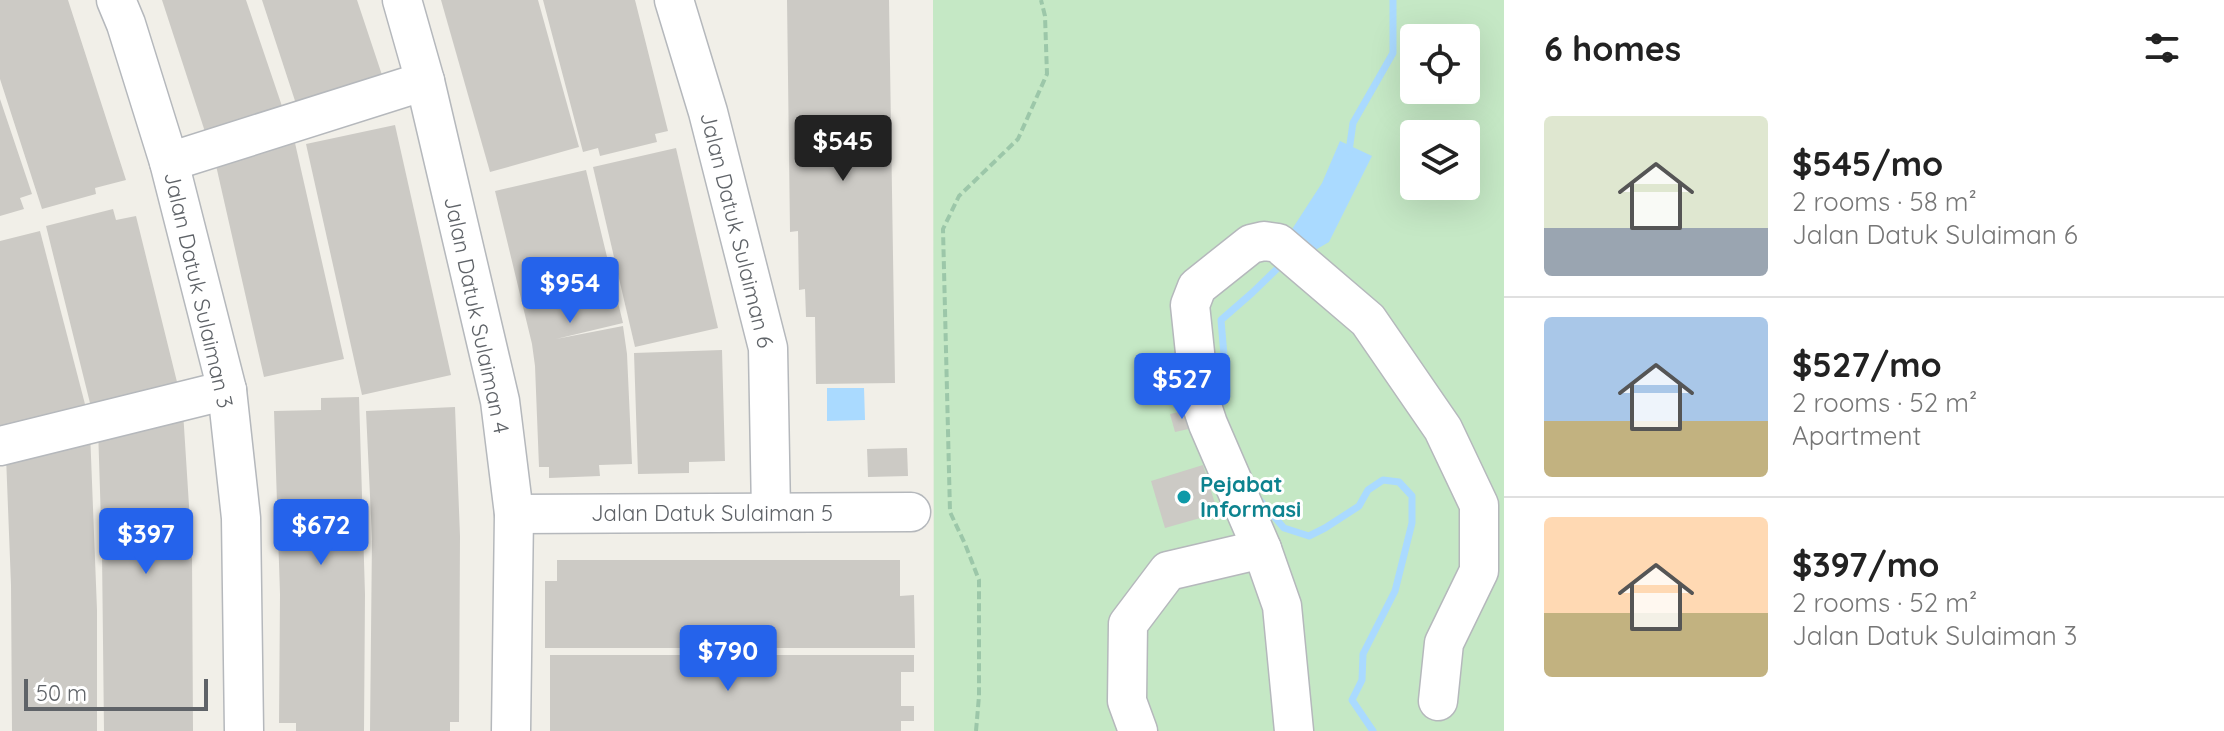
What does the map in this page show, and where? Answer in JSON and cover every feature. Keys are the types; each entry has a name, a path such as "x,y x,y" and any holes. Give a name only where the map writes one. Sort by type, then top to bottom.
{"street":[{"name":"Jalan Datuk Sulaiman 3","path":"116,0 169,162 227,390 241,518 244,731"},
{"name":"Jalan Datuk Sulaiman 4","path":"402,0 425,81 500,401 514,514 511,731"},
{"name":"Jalan Datuk Sulaiman 6","path":"674,0 708,112 768,348 771,512"},
{"path":"169,162 425,81"},
{"path":"1294,731 1282,606 1262,549 1200,400 1190,305 1197,287 1251,244 1264,241 1288,251 1368,320 1443,429 1479,505 1479,571 1444,643 1438,701"},
{"path":"0,446 227,390"},
{"name":"Jalan Datuk Sulaiman 5","path":"514,514 911,512"},
{"path":"1138,731 1127,701 1128,624 1168,571 1262,549"}],"path":[{"path":"976,731 979,580 950,512 943,229 959,196 1018,139 1047,74 1045,16 1041,0"}],"green space":[{"path":"933,0 1504,0 1504,731 934,731"}],"water":[{"path":"1340,141 1372,156 1329,242 1305,256 1285,240 1322,183"},
{"path":"827,388 864,388 865,420 827,421"}],"building":[{"path":"0,0 68,0 126,180 95,188 96,194 42,209 0,79"},
{"path":"162,0 246,0 285,115 208,141"},
{"path":"262,0 357,0 384,81 298,110"},
{"path":"441,0 538,0 579,147 490,172"},
{"path":"543,0 635,0 668,131 655,134 657,142 600,156 598,148 583,152"},
{"path":"787,0 889,0 895,383 816,384 815,317 806,317 805,289 799,290 798,231 790,232"},
{"path":"0,99 32,194 20,198 24,209 0,216"},
{"path":"395,125 451,375 362,395 306,144"},
{"path":"295,143 344,359 264,377 215,161"},
{"path":"676,148 718,328 635,347 593,167"},
{"path":"586,170 623,323 556,339 623,326 632,464 599,465 600,476 549,478 549,467 539,467 532,344 495,191"},
{"path":"113,209 116,220 136,216 178,386 91,407 46,226"},
{"path":"40,231 86,408 0,429 0,241"},
{"path":"722,350 725,461 689,462 689,473 638,474 634,353"},
{"path":"359,397 365,594 364,731 296,731 296,723 279,723 280,594 274,411 321,410 321,398"},
{"path":"455,407 460,536 459,722 450,722 450,731 370,731 372,538 366,411"},
{"path":"1188,410 1193,428 1175,432 1170,414"},
{"path":"183,411 192,553 193,731 104,731 98,428"},
{"path":"90,431 97,610 97,731 12,731 6,456"},
{"path":"907,448 908,476 868,477 867,449"},
{"name":"Pejabat Informasi","path":"1203,465 1218,513 1165,528 1151,481"},
{"path":"557,560 900,560 900,596 914,595 915,648 545,648 545,581 557,581"},
{"path":"550,655 914,655 914,672 901,672 901,706 914,706 914,721 901,721 901,731 550,731"}],"waterway":[{"path":"1349,151 1353,123 1393,53 1393,0"},
{"path":"1218,411 1227,391 1221,320 1284,262"},
{"path":"1257,497 1284,528 1309,536 1359,506 1368,490 1383,480 1399,482 1412,496 1412,523 1395,591 1363,654 1362,680 1352,700 1373,731"}],"place":[{"name":"Pejabat Informasi","path":"1184,497"}]}
